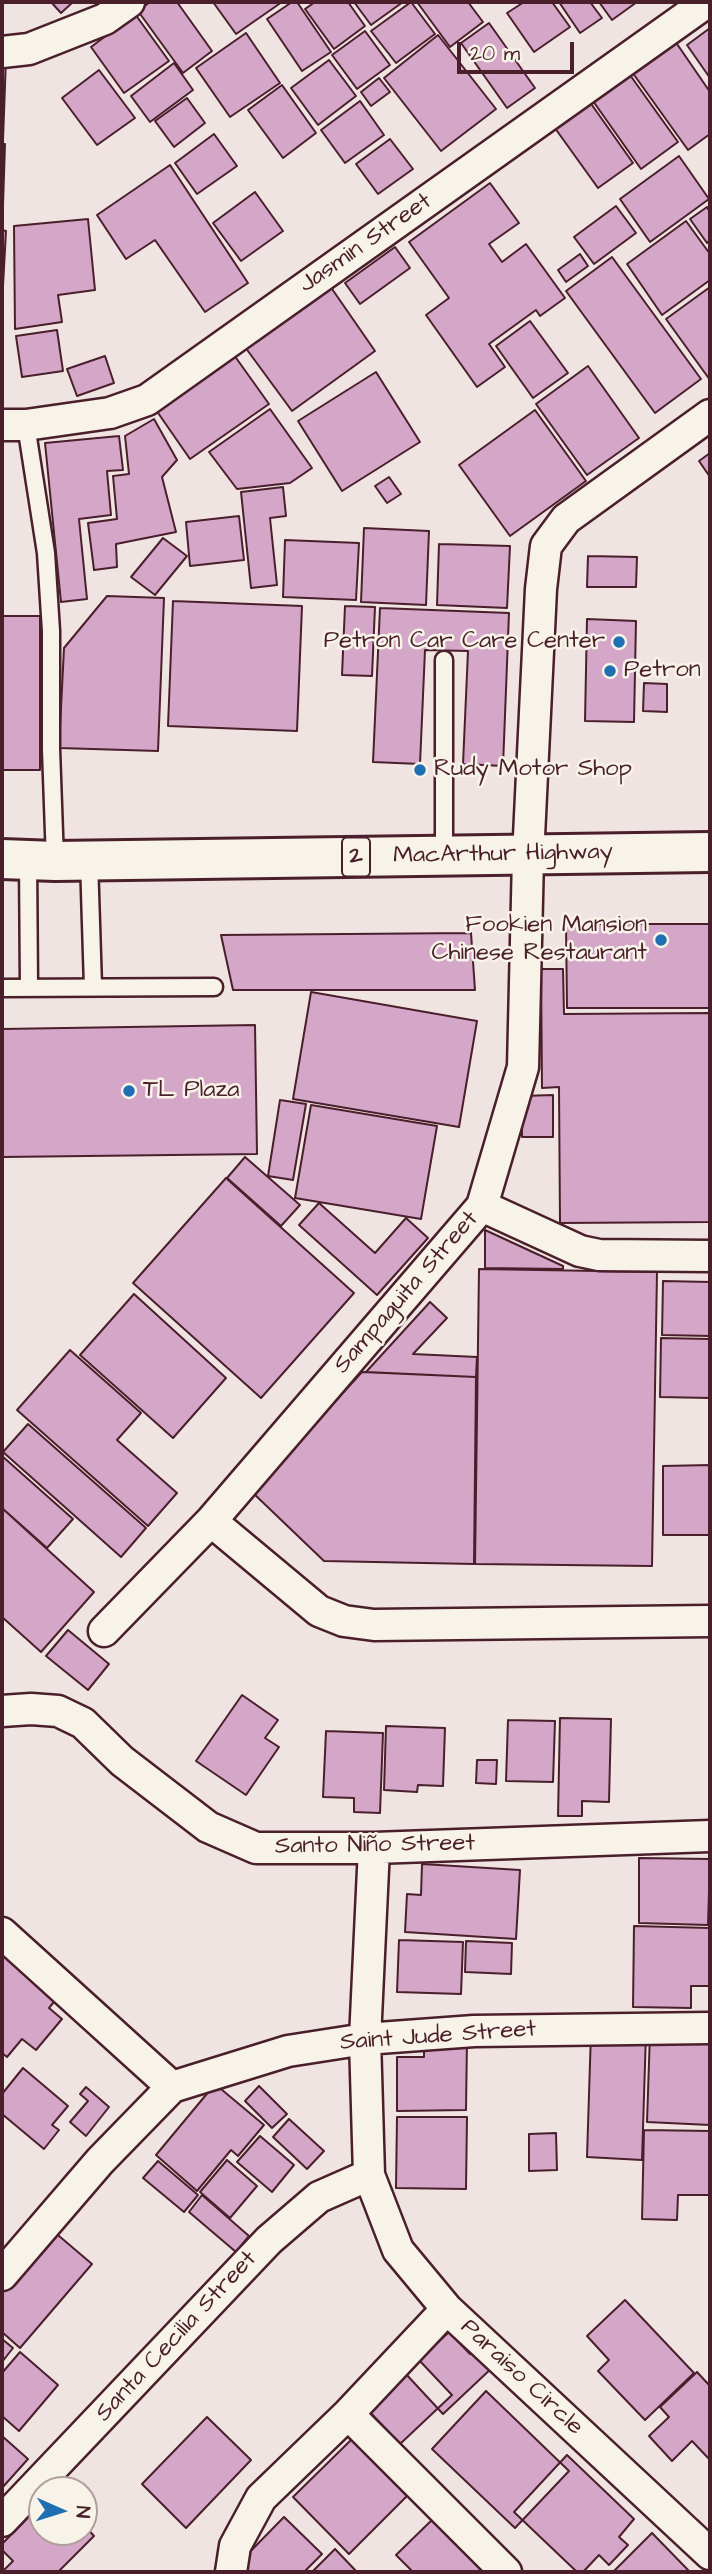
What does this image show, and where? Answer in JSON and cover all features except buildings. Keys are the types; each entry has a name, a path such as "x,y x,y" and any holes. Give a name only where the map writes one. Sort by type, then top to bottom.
{"highway":[{"name":"MacArthur Highway","path":"43,860 444,855 528,857 710,852"}],"street":[{"path":"2,52 29,49 105,19 129,2"},
{"name":"Jasmin Street","path":"14,425 110,413 147,400 707,2"},
{"name":"Sampaguita Street","path":"104,1631 211,1521 482,1206 523,1067 528,857 541,589 546,546 566,519 710,415"},
{"path":"482,1206 580,1251 599,1255 710,1256"},
{"path":"211,1521 319,1611 344,1621 374,1625 710,1621"},
{"name":"Santo Niño Street","path":"2,1711 58,1711 83,1723 121,1761 208,1827 256,1848 374,1847 710,1836"},
{"name":"Paraiso Circle","path":"374,1847 365,2039 369,2175 398,2250 447,2309 710,2554"},
{"path":"2,1933 172,2087 100,2161 2,2275"},
{"name":"Saint Jude Street","path":"172,2087 288,2051 365,2039 474,2031 710,2028"},
{"name":"Santa Cecilia Street","path":"2,2521 269,2240 318,2197 369,2175"},
{"path":"231,2572 235,2546 261,2498 348,2414 447,2309"},
{"path":"348,2414 506,2572"}],"lane":[{"path":"14,425 46,553 51,631 51,749 43,860 29,988"},
{"path":"444,660 444,855"},
{"path":"43,860 93,987"},
{"path":"2,988 214,987"}],"place":[{"name":"Petron Car Care Center","path":"619,642"},
{"name":"Petron","path":"610,671"},
{"name":"Rudy Motor Shop","path":"420,770"},
{"name":"Fookien Mansion Chinese Restaurant","path":"661,940"},
{"name":"TL Plaza","path":"129,1091"}]}
